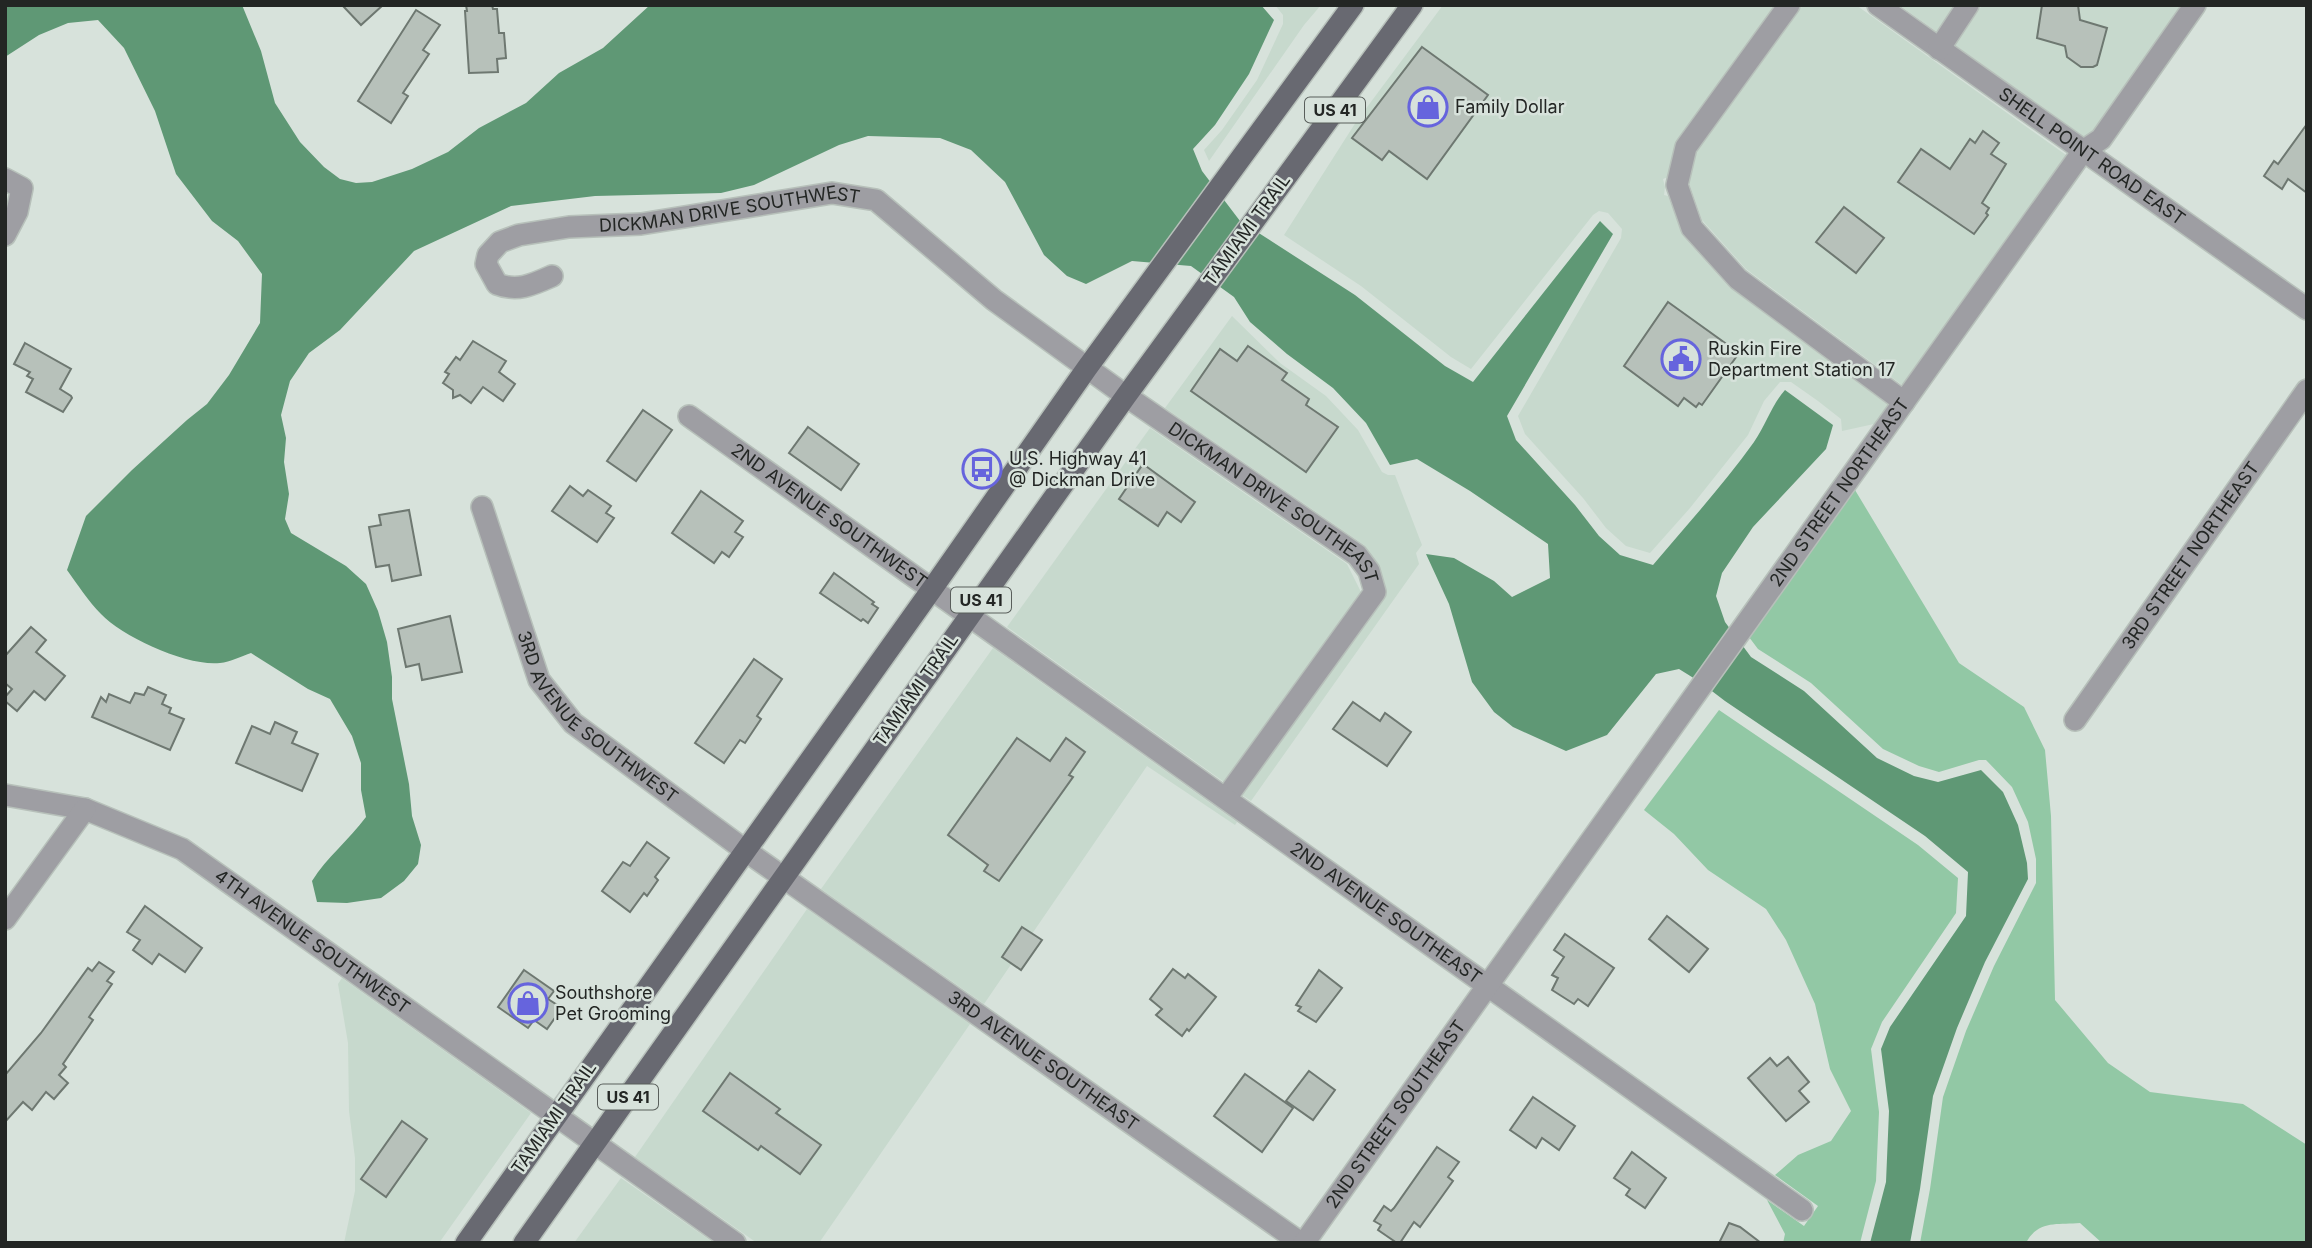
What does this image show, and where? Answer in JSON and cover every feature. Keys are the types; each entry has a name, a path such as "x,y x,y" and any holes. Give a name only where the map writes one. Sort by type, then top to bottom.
{"main road":[{"name":"TAMIAMI TRAIL","path":"466,1243 1087,368 1353,5"},
{"name":"TAMIAMI TRAIL","path":"524,1243 1126,396 1412,5"}],"street":[{"path":"1789,5 1686,147 1677,185 1692,228 1738,279 1904,402"},
{"name":"SHELL POINT ROAD EAST","path":"1878,5 2307,309"},
{"path":"1939,48 1968,5"},
{"name":"2ND STREET NORTHEAST","path":"1488,986 2083,151 2101,139 2195,5"},
{"path":"5,235 17,212 13,183"},
{"name":"DICKMAN DRIVE SOUTHWEST","path":"552,276 530,286 510,289 497,284 489,273 486,264 488,255 500,242 550,229 641,224 832,193 876,201 994,300 1126,396"},
{"name":"3RD STREET NORTHEAST","path":"2075,720 2307,390"},
{"name":"DICKMAN DRIVE SOUTHEAST","path":"1126,396 1357,555 1369,571 1375,592 1226,798"},
{"name":"2ND AVENUE SOUTHWEST","path":"690,416 970,615"},
{"name":"3RD AVENUE SOUTHWEST","path":"482,507 539,680 573,723 784,877"},
{"name":"2ND AVENUE SOUTHEAST","path":"970,615 1802,1210"},
{"name":"4TH AVENUE SOUTHWEST","path":"5,795 85,809 182,849 735,1243"},
{"path":"5,919 85,809"},
{"name":"3RD AVENUE SOUTHEAST","path":"784,877 1302,1243"},
{"name":"2ND STREET SOUTHEAST","path":"1302,1243 1488,986"}],"shaded area":[{"path":"5,5 242,5 261,51 275,103 300,142 324,167 340,179 356,183 372,182 412,169 448,152 479,128 526,103 559,73 603,48 650,5 1261,5 1274,20 1249,74 1215,125 1193,149 1202,171 1240,221 1355,295 1445,366 1473,382 1600,221 1613,234 1507,416 1516,440 1575,505 1599,536 1620,555 1653,565 1742,458 1785,390 1833,425 1826,449 1753,527 1722,573 1716,596 1725,622 1751,657 1804,691 1877,758 1914,776 1938,782 1981,770 2003,792 2018,825 2028,879 1985,962 1957,1028 1933,1096 1910,1243 1870,1243 1886,1182 1889,1111 1881,1049 1890,1027 1966,916 1968,872 1925,836 1679,669 1656,674 1607,735 1566,751 1513,727 1494,712 1472,682 1449,604 1426,554 1454,558 1494,581 1512,597 1550,578 1548,544 1417,459 1390,465 1366,423 1333,388 1250,322 1234,297 1191,266 1132,261 1086,284 1067,276 1044,255 1005,182 971,150 940,138 868,136 839,145 754,185 721,193 595,196 511,206 414,251 340,330 309,353 290,381 281,415 286,438 284,462 289,494 285,519 291,533 346,566 366,584 378,611 387,642 392,699 409,784 412,816 421,845 418,864 404,881 381,898 347,903 317,902 312,881 366,817 361,790 361,763 352,736 330,699 308,689 251,653 224,662 207,663 174,655 140,641 101,614 67,570 86,516 132,470 207,404 229,375 260,323 262,274 238,241 212,221 176,174 155,111 124,48 98,20 68,23 39,35 5,57"},
{"path":"1275,5 1321,5 1304,25 1209,161 1204,150 1222,130 1257,80 1283,24 1283,15"},
{"path":"1443,5 1775,5 1677,141 1668,177 1663,179 1664,195 1668,196 1683,236 1729,287 1888,405 1874,424 1842,431 1841,419 1791,382 1780,382 1764,401 1748,435 1650,553 1626,546 1606,528 1583,498 1525,434 1518,416 1621,238 1622,229 1608,213 1599,211 1593,215 1471,369 1451,357 1361,286 1284,235 1356,122"},
{"path":"1803,5 1856,5 2066,155 1902,385 1746,269 1702,220 1689,183 1697,151"},
{"path":"1899,5 1955,5 1937,32"},
{"path":"1982,5 2182,5 2093,131 2084,137 1955,45"},
{"path":"1232,316 1280,363 1326,396 1358,430 1382,472 1395,475 1422,545 1416,553 1419,564 1251,801 1242,795 1384,598 1385,585 1364,545 1165,408"},
{"path":"1150,428 1347,564 1361,592 1224,782 1007,627"},
{"path":"1855,490 1959,663 2024,707 2045,750 2051,816 2055,1000 2108,1063 2150,1092 2243,1104 2307,1145 2307,1243 2102,1243 2080,1223 2042,1227 2036,1230 2026,1243 1920,1243 1943,1097 1966,1031 1994,966 2036,883 2036,859 2028,822 2012,787 1986,760 1939,772 1883,749 1811,683 1758,649 1749,637"},
{"path":"993,648 1237,822 1235,825 1147,766 984,1004 821,889"},
{"path":"1719,710 1918,845 1958,878 1956,913 1882,1022 1871,1049 1879,1112 1876,1181 1860,1243 1783,1243 1785,1234 1767,1200 1804,1226 1818,1206 1775,1175 1798,1155 1831,1141 1851,1111 1830,1069 1815,1004 1786,940 1766,909 1708,870 1674,834 1644,810"},
{"path":"807,909 970,1024 819,1243 757,1243 635,1157"},
{"path":"342,978 531,1113 439,1243 344,1243 355,1191 355,1158 349,1111 348,1043 338,984"},
{"path":"621,1178 714,1243 574,1243"}],"building":[{"path":"342,5 383,5 361,25"},
{"path":"466,5 492,5 493,9 497,9 499,33 504,33 506,58 497,59 498,72 469,73"},
{"path":"2042,5 2078,5 2080,20 2107,28 2097,65 2081,67 2067,57 2065,46 2037,38"},
{"path":"416,10 440,25 423,50 429,54 403,93 408,96 391,123 358,101"},
{"name":"Family Dollar","path":"1422,47 1488,95 1427,179 1389,151 1382,160 1352,138"},
{"path":"2307,124 2307,193 2288,179 2282,189 2264,176 2274,161 2278,164"},
{"path":"1983,131 1999,143 1991,154 2006,164 1982,203 1989,208 1986,213 1988,215 1974,234 1898,182 1921,149 1950,169 1970,139 1975,143"},
{"path":"1844,207 1884,238 1856,273 1816,242"},
{"name":"Ruskin Fire Department Station 17","path":"1668,302 1739,353 1702,405 1699,403 1696,407 1684,398 1678,406 1624,366"},
{"path":"473,341 506,361 499,372 515,384 503,401 483,387 471,403 460,395 453,398 453,390 443,383 449,374 445,372 456,357 460,360"},
{"path":"25,343 71,369 60,389 72,398 63,412 26,392 33,379 27,376 30,372 14,364"},
{"path":"1248,346 1287,373 1282,380 1309,399 1306,405 1338,427 1306,472 1191,391 1220,349 1237,361"},
{"path":"643,410 672,430 636,481 607,461"},
{"path":"808,427 859,464 841,490 789,453"},
{"path":"1143,464 1195,502 1181,522 1167,512 1158,526 1119,499"},
{"path":"570,486 583,496 588,490 611,506 606,513 614,518 597,542 552,511"},
{"path":"701,491 743,521 735,532 743,537 729,557 722,552 714,563 672,533"},
{"path":"409,510 421,575 392,581 389,565 376,567 369,527 381,525 379,515"},
{"path":"834,573 874,602 872,604 878,608 868,623 820,593"},
{"path":"450,616 462,672 422,680 419,664 406,667 398,629"},
{"path":"31,627 46,640 36,652 65,676 45,700 34,691 17,711 5,701 12,689 5,683 5,656"},
{"path":"754,659 782,679 757,716 761,719 745,743 740,740 724,763 695,743"},
{"path":"148,687 166,695 162,704 171,708 169,713 184,719 170,750 92,717 101,697 106,702 109,694 130,703 135,693 144,695"},
{"path":"1353,702 1380,721 1385,713 1411,732 1387,766 1333,729"},
{"path":"275,722 297,732 292,743 318,754 302,791 236,763 252,726 270,734"},
{"path":"1017,738 1050,761 1066,738 1085,752 1069,775 1073,777 999,881 984,871 988,865 948,835"},
{"path":"647,842 669,858 655,877 658,880 647,896 644,893 630,912 602,891 623,862 630,866"},
{"path":"145,906 202,948 185,972 159,954 152,964 133,950 140,940 127,932"},
{"path":"1667,916 1708,949 1689,972 1649,939"},
{"path":"1022,927 1042,940 1021,970 1002,957"},
{"path":"1565,934 1614,968 1588,1006 1578,999 1574,1004 1552,990 1558,978 1552,975 1564,957 1554,950"},
{"path":"99,962 114,972 107,981 112,984 89,1017 93,1020 63,1064 66,1067 59,1075 68,1083 54,1099 46,1092 32,1110 23,1102 5,1122 5,1075 41,1033 88,968 92,971"},
{"path":"1173,969 1185,978 1188,974 1216,997 1182,1036 1156,1015 1162,1009 1150,999"},
{"name":"Southshore Pet Grooming","path":"524,970 554,991 548,999 562,1008 547,1029 534,1020 528,1028 498,1007"},
{"path":"1319,970 1342,988 1316,1022 1298,1011 1301,1007 1296,1005"},
{"path":"1788,1057 1809,1082 1799,1091 1809,1102 1786,1121 1748,1078 1770,1058 1777,1066"},
{"path":"1309,1071 1335,1090 1313,1120 1286,1101"},
{"path":"730,1073 780,1109 776,1113 821,1145 800,1174 761,1146 758,1150 703,1111"},
{"path":"1245,1074 1293,1108 1262,1152 1214,1116"},
{"path":"1533,1097 1575,1126 1559,1150 1542,1138 1536,1148 1510,1130"},
{"path":"402,1121 427,1139 386,1197 361,1179"},
{"path":"1437,1147 1459,1162 1448,1177 1453,1181 1420,1227 1414,1222 1400,1243 1397,1243 1378,1230 1381,1225 1374,1221 1384,1206 1391,1211 1394,1208"},
{"path":"1632,1152 1666,1178 1645,1208 1626,1195 1630,1189 1614,1178"},
{"path":"1729,1223 1740,1227 1761,1243 1719,1243"}],"place":[{"name":"Family Dollar","path":"1428,107"},
{"name":"Ruskin Fire Department Station 17","path":"1681,359"},
{"name":"U.S. Highway 41 @ Dickman Drive","path":"982,469"},
{"name":"Southshore Pet Grooming","path":"528,1003"}]}
